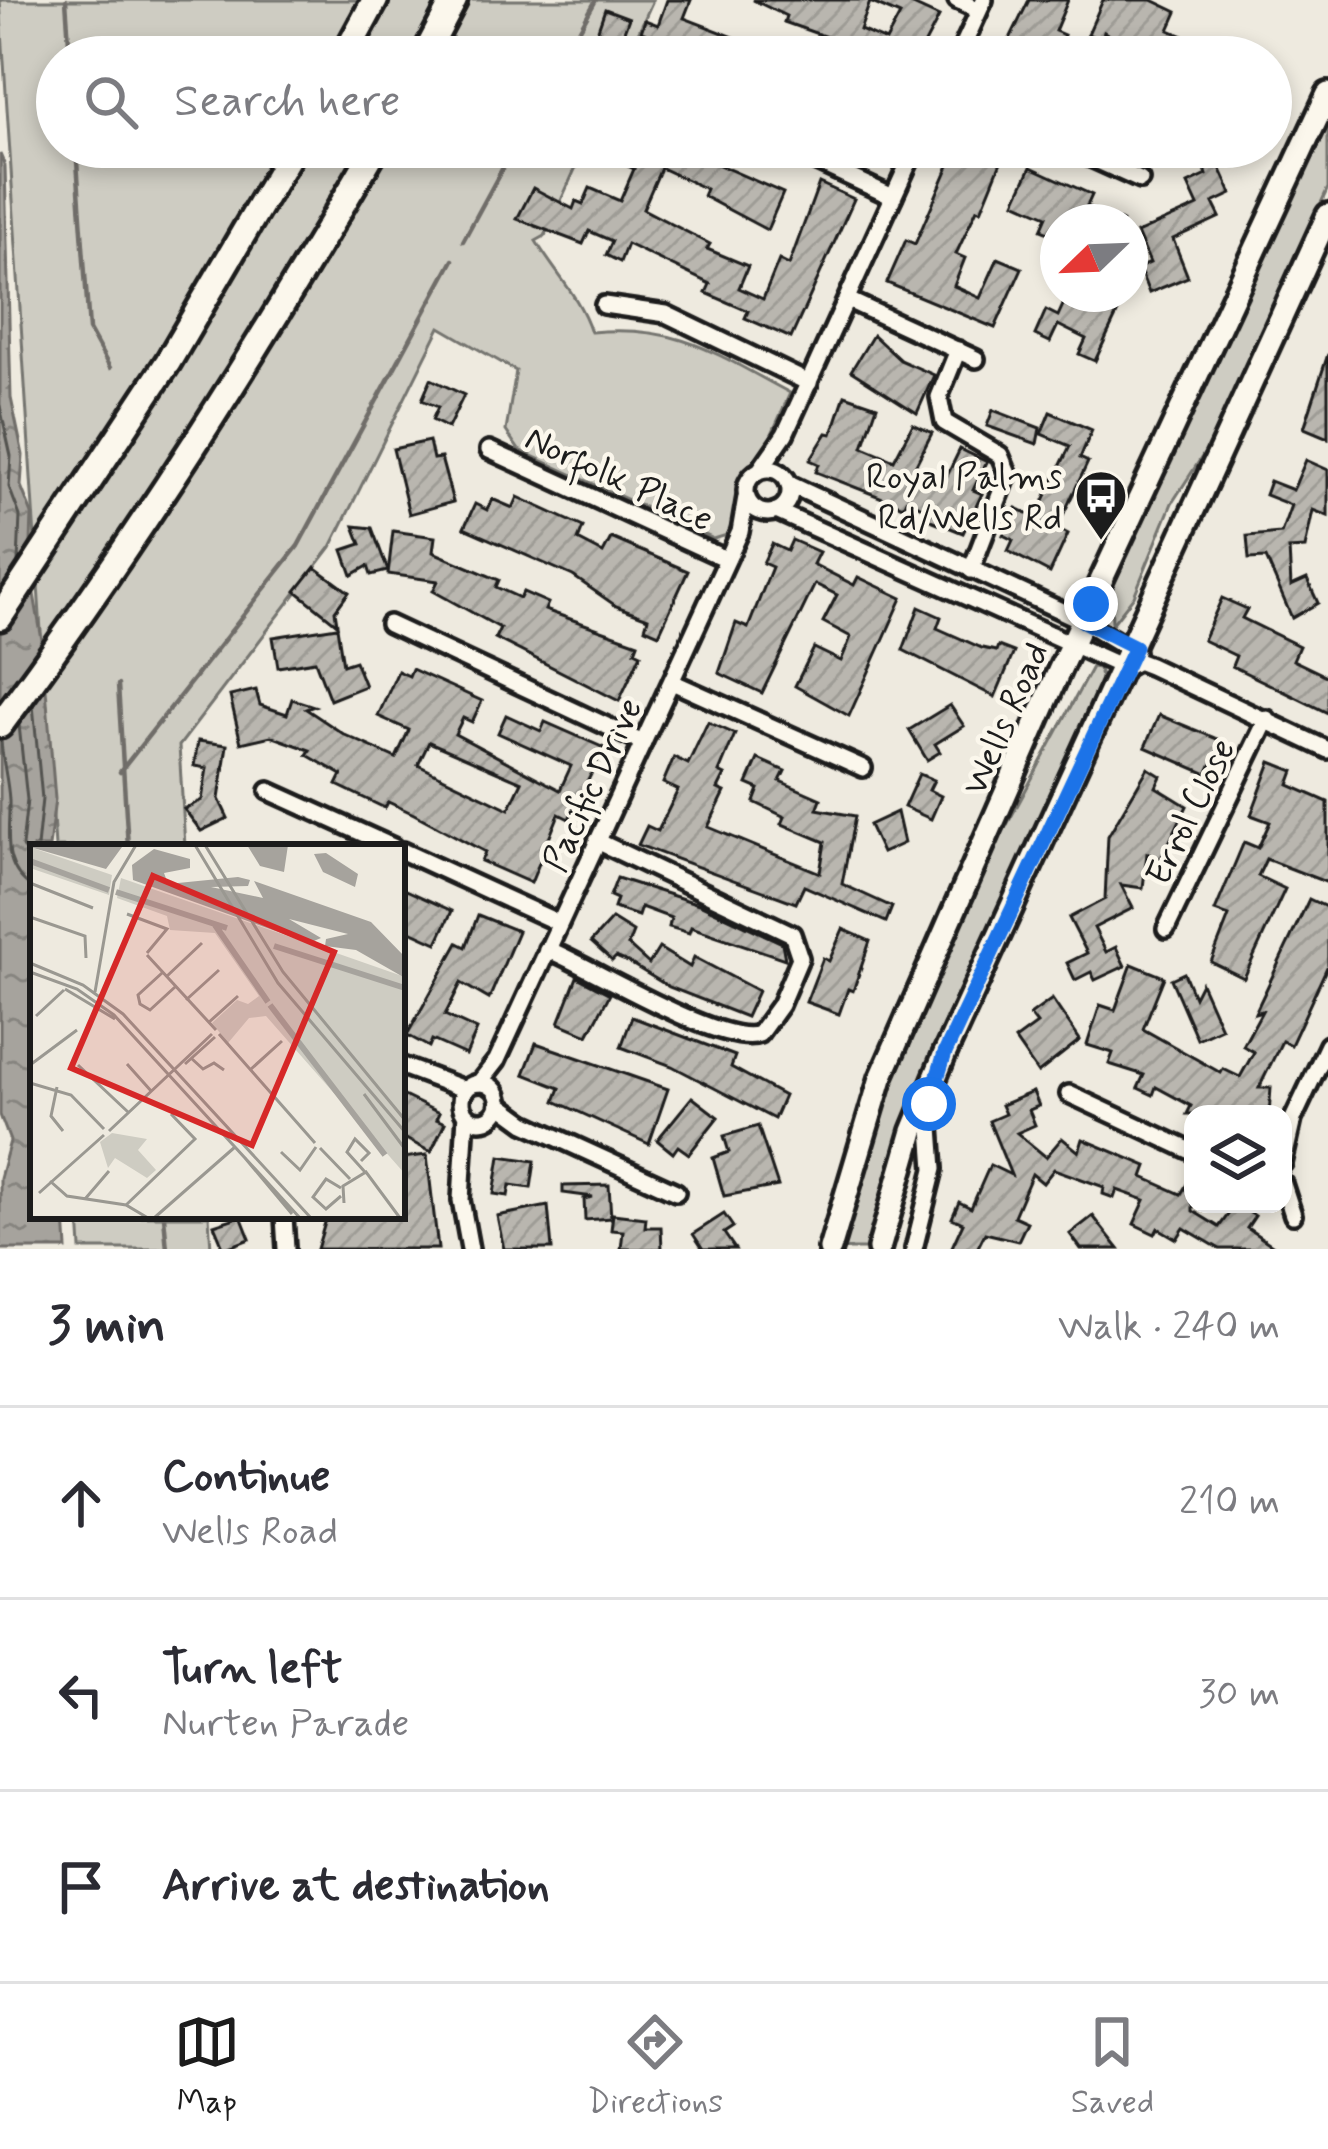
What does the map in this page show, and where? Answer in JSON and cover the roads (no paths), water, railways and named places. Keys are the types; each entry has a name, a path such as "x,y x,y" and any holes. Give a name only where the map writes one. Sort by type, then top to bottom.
{"highway":[{"path":"355,36 375,0"},
{"path":"435,36 454,0"},
{"path":"0,617 168,362 282,168"},
{"path":"0,725 92,600 224,402 363,168"}],"main road":[{"name":"Wells Road","path":"830,1249 880,1078 1072,644 1328,94"},
{"path":"879,1249 929,1090 1132,658 1328,215"}],"street":[{"path":"957,0 982,5 968,36"},
{"path":"830,168 893,197"},
{"path":"906,168 785,434 750,478 746,496 771,512 1072,644 1132,658 1328,750"},
{"path":"1113,168 1140,180"},
{"path":"848,300 976,358"},
{"path":"604,305 666,314 809,383"},
{"path":"958,350 939,397 944,422 1000,454 1008,474 971,570"},
{"path":"771,512 786,503 785,434"},
{"name":"Norfolk Place","path":"489,450 726,559"},
{"path":"760,470 1083,621 1132,658"},
{"name":"Pacific Drive","path":"470,1249 461,1200 464,1150 480,1102 740,532 746,496"},
{"name":"Pacific Drive","path":"740,532 771,512"},
{"path":"881,558 893,534"},
{"path":"388,624 643,743"},
{"path":"672,682 863,768"},
{"name":"Errol Close","path":"1166,929 1267,719"},
{"path":"269,791 386,844"},
{"path":"547,949 650,1002 736,1037 759,1034 780,1005 800,958 792,934 597,841"},
{"path":"405,852 560,923"},
{"path":"1292,1123 1328,1045"},
{"path":"405,1067 676,1192"},
{"path":"914,1249 934,1168 929,1090"},
{"path":"1069,1094 1184,1148"},
{"path":"284,1219 286,1249"}],"water":[{"path":"0,154 5,166 11,398 23,455 21,486 32,514 30,571 42,640 55,799 49,844 30,844 30,1219 65,1219 67,1249 0,1249 0,1178 10,1141 0,1115"}],"waterway":[{"path":"66,0 69,36"},
{"path":"576,36 596,0"},
{"path":"77,168 89,330 110,368"},
{"path":"463,241 503,168"},
{"path":"120,772 298,546 453,260"},
{"path":"118,685 128,844"},
{"path":"164,1219 167,1249"}],"place":[{"name":"Royal Palms Rd/Wells Rd","path":"1101,542"}]}
